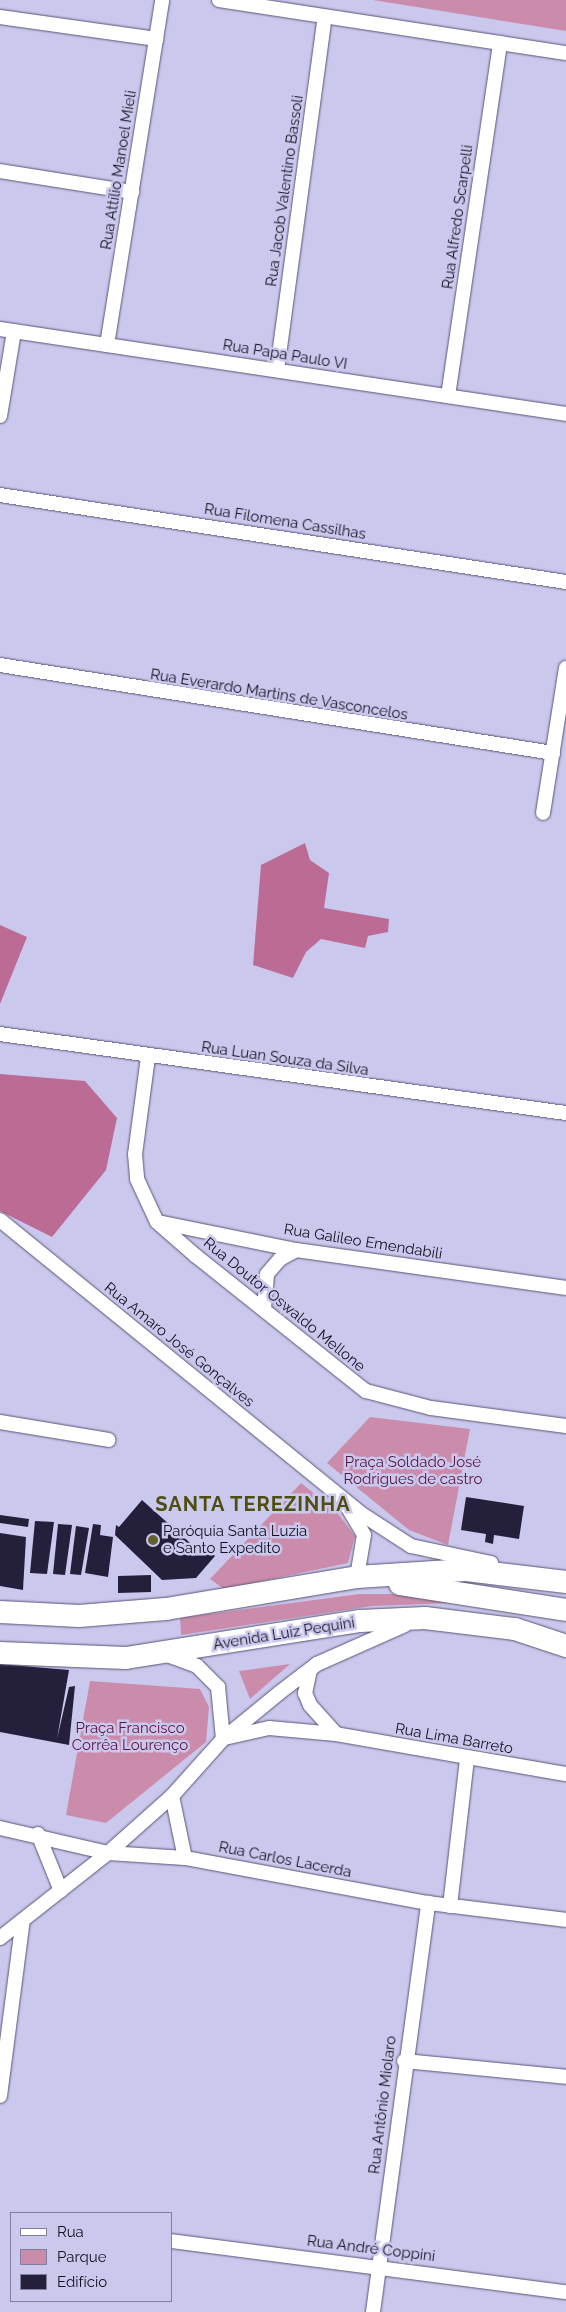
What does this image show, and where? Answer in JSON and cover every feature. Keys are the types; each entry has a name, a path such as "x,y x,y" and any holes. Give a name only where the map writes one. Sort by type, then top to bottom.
{"main road":[{"path":"0,1612 79,1616 212,1605 358,1577 466,1570 566,1581"},
{"path":"358,1577 566,1610"},
{"name":"Avenida Luiz Pequini","path":"0,1653 80,1659 167,1655 342,1624 425,1618 515,1629 566,1646"},
{"path":"515,1629 566,1634"}],"street":[{"name":"Rua Attílio Manoel Mieli","path":"107,345 162,0"},
{"path":"219,0 566,52"},
{"path":"0,17 156,39"},
{"name":"Rua Jacob Valentino Bassoli","path":"277,370 325,17"},
{"name":"Rua Alfredo Scarpelli","path":"448,396 500,43"},
{"path":"0,171 132,192"},
{"path":"0,416 7,330"},
{"name":"Rua Papa Paulo VI","path":"7,330 566,414"},
{"name":"Rua Filomena Cassilhas","path":"0,495 566,582"},
{"name":"Rua Everardo Martins de Vasconcelos","path":"0,665 553,753"},
{"path":"544,813 566,668"},
{"name":"Rua Luan Souza da Silva","path":"0,1034 148,1057 566,1112"},
{"name":"Rua Doutor Oswaldo Mellone","path":"148,1057 135,1154 140,1188 157,1222 357,1385 379,1396 431,1408 566,1426"},
{"name":"Rua Amaro José Gonçalves","path":"0,1220 339,1495 411,1546 566,1581"},
{"name":"Rua Galileo Emendabili","path":"157,1222 296,1250 566,1288"},
{"path":"264,1310 267,1274 280,1259 296,1250"},
{"path":"0,1422 109,1440"},
{"name":"Rua Amaro José Gonçalves","path":"339,1495 364,1535 358,1577"},
{"path":"0,1938 108,1853 172,1796 223,1739 310,1670 348,1647 425,1618"},
{"path":"167,1655 197,1666 218,1687 223,1739"},
{"path":"310,1670 305,1693 310,1705 336,1734"},
{"name":"Rua Lima Barreto","path":"223,1739 269,1728 336,1734 467,1760 566,1774"},
{"path":"450,1906 467,1760"},
{"path":"172,1796 185,1858"},
{"name":"Rua Carlos Lacerda","path":"0,1828 38,1834 108,1853 185,1858 428,1903 566,1920"},
{"path":"38,1834 61,1891"},
{"name":"Rua Antônio Miolaro","path":"373,2312 404,2061 428,1903"},
{"path":"0,2096 23,1920"},
{"path":"0,1999 10,2010"},
{"path":"404,2061 566,2077"},
{"name":"Rua André Coppini","path":"172,2241 380,2266 566,2292"}],"green space":[{"path":"373,0 566,0 566,31"},
{"name":"Praça Soldado José Rodrigues de castro","path":"370,1417 470,1429 448,1545 409,1530 327,1463"},
{"path":"301,1483 336,1511 355,1536 348,1563 224,1589 210,1579"},
{"path":"359,1594 420,1594 476,1602 372,1606 181,1635 180,1618"},
{"path":"290,1664 250,1699 239,1671"},
{"name":"Praça Francisco Corrêa Lourenço","path":"90,1681 200,1689 209,1707 206,1742 106,1823 66,1815"}],"shaded area":[{"path":"305,843 310,860 329,873 324,908 389,919 388,932 368,936 365,948 321,939 306,952 293,978 253,965 261,865"},
{"path":"0,925 27,937 0,1004"},
{"path":"0,1074 85,1081 117,1118 106,1170 52,1237 0,1211"}],"building":[{"path":"466,1497 524,1506 519,1539 494,1535 493,1544 485,1542 486,1534 461,1530"},
{"name":"Paróquia Santa Luzia e Santo Expedito","path":"142,1500 198,1550 202,1544 215,1556 196,1578 162,1580 115,1535 116,1525 119,1527"},
{"path":"0,1515 29,1519 28,1527 0,1523"},
{"path":"35,1521 54,1522 47,1574 30,1573"},
{"path":"58,1524 72,1525 65,1575 53,1574"},
{"path":"93,1524 101,1525 100,1535 113,1537 108,1577 85,1573"},
{"path":"76,1526 89,1528 81,1575 70,1574"},
{"path":"0,1533 26,1537 23,1590 0,1586"},
{"path":"151,1575 151,1592 118,1593 118,1576"},
{"path":"0,1664 69,1670 57,1739 69,1687 75,1686 69,1745 0,1732"}],"place":[{"name":"Paróquia Santa Luzia e Santo Expedito","path":"153,1540"}],"district":[{"name":"SANTA TEREZINHA","path":"253,1504"}]}
